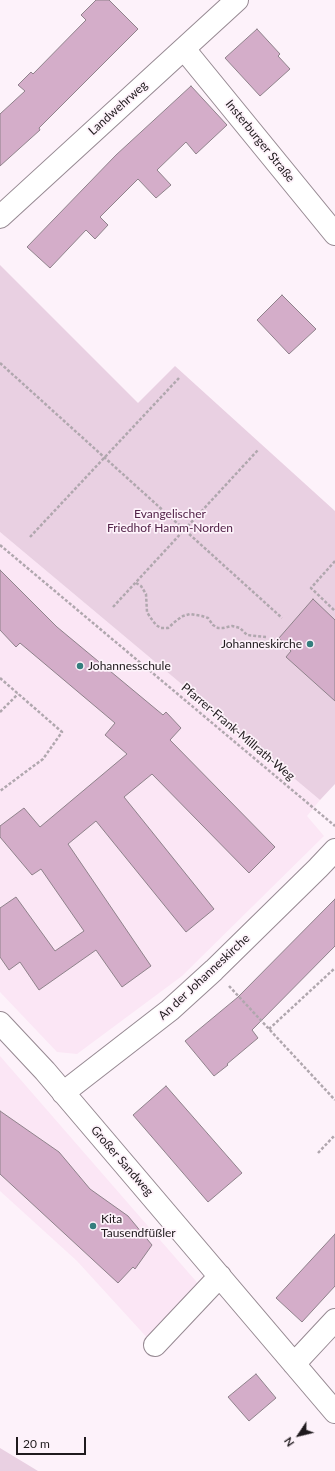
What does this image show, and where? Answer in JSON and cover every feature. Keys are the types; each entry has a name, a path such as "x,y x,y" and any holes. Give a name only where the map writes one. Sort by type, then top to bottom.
{"street":[{"name":"Landwehrweg","path":"0,217 236,0"},
{"name":"Insterburger Straße","path":"184,49 335,234"},
{"name":"An der Johanneskirche","path":"63,1093 170,1010 214,970 335,850"},
{"name":"Großer Sandweg","path":"0,1022 63,1093 335,1412"},
{"path":"155,1345 220,1276"},
{"path":"294,1364 335,1320"}],"path":[{"path":"0,363 282,618"},
{"path":"30,537 179,378"},
{"path":"113,608 258,450"},
{"name":"Pfarrer-Frank-Millrath-Weg","path":"0,545 335,826"},
{"path":"335,560 311,588 335,611"},
{"path":"136,583 141,586 146,594 147,612 156,625 161,628 168,628 172,626 176,620 190,614 208,618 218,628 232,626 240,628 247,635 266,637"},
{"path":"0,678 62,732 43,759 1,790 0,786"},
{"path":"0,712 18,694"},
{"path":"269,1030 335,968"},
{"path":"214,970 335,1100"},
{"path":"318,1153 335,1135"}],"shaded area":[{"name":"Johannesschule","path":"0,532 320,800 307,816 324,836 182,976 77,1054 57,1052 0,992"},
{"name":"Kita Tausendfüßler","path":"0,1056 201,1287 151,1342 77,1261 0,1191"}],"green space":[{"name":"Evangelischer Friedhof Hamm-Norden","path":"0,265 138,403 175,366 335,511 335,784 320,800 0,532"},
{"path":"0,1448 38,1471 0,1471"}],"building":[{"path":"96,0 109,0 138,29 39,128 40,130 0,166 0,114 25,91 18,85 31,72 33,74 86,20 81,15"},
{"path":"257,29 280,54 278,56 290,69 260,96 225,58"},
{"path":"191,86 227,125 196,154 186,142 157,170 171,185 156,198 138,179 100,217 108,225 95,239 86,230 50,268 27,247 116,155"},
{"path":"282,295 316,329 289,354 257,320"},
{"path":"0,570 57,627 163,715 166,712 181,728 170,740 275,847 249,873 152,774 124,797 214,909 186,932 96,821 68,844 151,966 122,987 96,950 39,990 20,962 9,970 0,957 0,908 16,897 55,951 84,931 41,869 32,875 0,837 0,826 24,808 40,827 127,754 105,735 115,723 20,643 16,647 0,630"},
{"name":"Johanneskirche","path":"313,599 335,620 335,701 286,657 291,651 279,638"},
{"path":"335,899 335,946 252,1030 258,1038 214,1076 185,1041 238,997"},
{"path":"166,1086 242,1173 208,1202 133,1115"},
{"path":"0,1111 59,1152 90,1189 128,1216 152,1245 135,1269 133,1267 118,1283 0,1174"},
{"path":"335,1234 335,1286 302,1322 276,1298"},
{"path":"256,1374 276,1398 249,1421 228,1397"}],"place":[{"name":"Johanneskirche","path":"310,644"},
{"name":"Johannesschule","path":"80,666"},
{"name":"Kita Tausendfüßler","path":"93,1226"}]}
